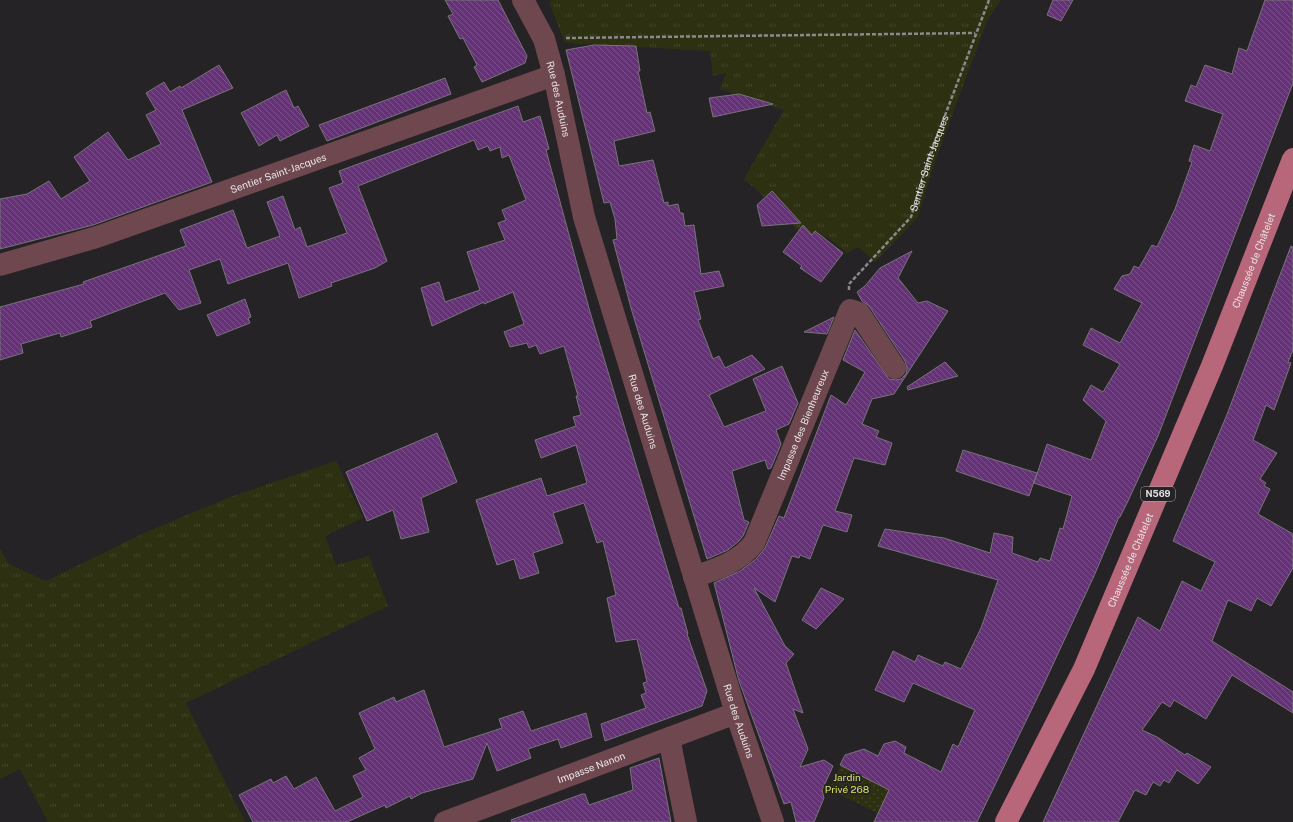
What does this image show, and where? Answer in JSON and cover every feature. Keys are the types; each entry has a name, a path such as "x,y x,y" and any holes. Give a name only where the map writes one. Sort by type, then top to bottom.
{"main road":[{"name":"Chaussée de Châtelet","path":"1006,822 1087,662 1212,366 1293,159"}],"street":[{"name":"Rue des Auduins","path":"523,0 544,39 554,75 584,217 736,713 773,822"},
{"name":"Sentier Saint-Jacques","path":"0,265 97,237 554,75"},
{"path":"850,310 859,313 895,368"},
{"name":"Impasse des Bienheureux","path":"694,577 733,563 745,554 754,544 850,310"},
{"name":"Impasse Nanon","path":"445,822 736,713"},
{"path":"669,738 686,822"}],"path":[{"name":"Sentier Saint-Jacques","path":"850,310 849,284 911,217 928,160 975,33 989,0"},
{"path":"544,39 975,33"}],"green space":[{"path":"553,0 1001,0 988,19 935,161 918,217 875,262 858,247 847,253 826,236 821,242 798,231 790,220 744,179 784,110 720,89 726,73 713,76 710,51 565,43 549,2"},
{"path":"336,461 363,518 325,536 336,565 369,556 388,606 186,703 245,822 48,822 20,769 0,779 0,549 9,564 46,581 144,533 230,497"},
{"name":"Jardin Privé 268","path":"841,765 904,799 895,822 829,789"}],"building":[{"path":"445,0 498,0 527,56 525,63 482,82 474,67 477,65 463,38 460,39 448,16 453,14"},
{"path":"1053,0 1073,0 1061,21 1047,15"},
{"path":"1265,0 1293,0 1293,83 1158,436 1119,517 1094,576 1042,688 977,822 874,822 889,790 840,765 845,755 864,749 878,756 884,744 895,741 906,747 904,753 941,772 953,744 958,747 975,710 913,683 904,702 875,690 893,651 915,662 918,655 943,666 945,662 961,669 981,628 998,580 878,546 885,529 944,538 990,553 994,533 1013,537 1012,553 1038,562 1040,558 1050,561 1060,528 1063,529 1072,496 1034,483 1047,444 1091,460 1106,421 1083,400 1091,385 1103,392 1120,364 1083,345 1091,328 1120,343 1142,303 1114,289 1122,276 1130,274 1134,266 1139,268 1152,245 1157,247 1175,209 1192,162 1189,161 1194,145 1210,151 1223,114 1185,101 1191,85 1196,87 1205,65 1232,74 1239,48 1247,51"},
{"path":"594,45 636,46 640,71 638,71 647,113 650,112 655,131 614,141 619,166 653,160 664,203 668,202 668,206 678,204 680,213 683,213 685,226 694,225 701,274 719,271 724,286 694,292 701,319 698,320 713,359 719,356 725,368 752,355 765,369 709,395 724,427 766,411 753,379 782,366 798,403 789,424 776,430 781,444 771,468 768,469 765,460 732,471 744,520 749,522 743,536 739,541 728,550 707,559 631,308 613,240 617,239 615,219 610,202 604,203 566,50"},
{"path":"219,65 233,88 182,110 212,182 93,225 0,249 0,199 27,194 49,181 61,199 90,181 74,157 108,132 128,160 161,144 146,115 156,110 146,93 164,82 170,92 180,86 181,88"},
{"path":"445,78 451,94 327,141 319,125"},
{"path":"286,90 294,108 298,106 309,126 280,141 277,135 259,146 241,113"},
{"path":"739,94 773,104 713,117 709,98"},
{"path":"518,106 523,122 540,116 549,149 546,150 590,312 679,608 681,608 687,634 707,691 702,706 605,741 601,724 646,708 641,695 646,693 643,683 647,682 637,639 616,642 607,598 616,595 603,541 597,543 584,503 553,513 563,543 533,553 539,573 520,579 514,559 497,565 476,500 541,478 547,496 587,483 576,445 541,458 535,440 576,426 573,417 581,415 576,396 578,396 564,346 540,354 536,345 529,348 527,343 510,347 504,332 524,324 513,292 484,304 484,302 432,326 421,288 439,282 445,302 480,290 467,252 505,240 498,223 506,220 502,210 526,200 509,155 502,158 500,147 490,151 488,146 478,150 474,140 358,186 387,261 375,268 331,283 332,286 299,298 288,263 228,284 220,259 189,270 201,303 179,310 165,293 90,321 92,327 61,337 60,333 21,344 23,353 0,360 0,307 84,284 83,282 186,246 180,230 233,210 247,248 280,236 267,202 283,196 295,230 300,227 307,247 347,233 329,188 343,183 339,171"},
{"path":"772,191 801,223 762,226 757,205"},
{"path":"803,225 812,235 815,231 843,253 821,282 800,268 802,266 783,252"},
{"path":"1291,246 1293,247 1293,350 1288,362 1291,363 1274,410 1266,405 1253,440 1277,453 1260,479 1266,483 1264,486 1270,489 1258,514 1293,534 1293,568 1271,606 1257,598 1251,611 1228,600 1212,641 1293,692 1293,713 1232,675 1206,719 1174,700 1170,707 1162,702 1142,730 1157,737 1185,755 1187,753 1211,767 1198,784 1177,770 1169,783 1164,780 1160,786 1153,782 1146,795 1135,790 1118,822 1043,822 1138,617 1160,631 1182,581 1201,591 1215,562 1173,541 1226,417"},
{"path":"912,251 898,278 918,303 927,301 948,311 894,394 872,399 862,424 879,431 876,437 892,443 885,465 854,458 835,511 852,515 847,532 823,525 810,559 800,555 799,558 792,556 775,602 754,588 785,646 794,654 786,663 803,713 793,709 808,749 800,767 824,760 833,766 822,790 824,798 814,822 796,822 791,802 784,804 739,681 714,583 740,571 756,559 765,548 779,516 784,518 831,395 846,405 865,372 843,360 855,330 889,379 901,379 906,374 907,368 905,361 869,306 862,301 857,292 865,286 880,268"},
{"path":"245,299 251,317 248,318 250,323 217,336 207,315"},
{"path":"834,317 827,334 804,332"},
{"path":"945,362 958,376 908,390 907,387"},
{"path":"437,433 457,482 421,498 429,532 401,539 393,510 367,521 346,472"},
{"path":"963,450 1037,473 1029,496 956,471"},
{"path":"821,588 844,599 816,629 802,620"},
{"path":"424,690 444,747 502,728 499,719 523,711 531,731 586,713 592,737 561,748 558,739 528,749 531,758 497,771 487,743 473,779 422,793 411,799 410,796 386,808 385,805 347,822 253,822 239,795 271,779 273,783 286,776 294,789 316,777 335,811 363,797 353,776 366,770 359,758 375,749 359,713 394,697 396,702"},
{"path":"659,758 671,822 512,822 511,820 582,794 585,794 589,805 633,790 630,768"}]}
